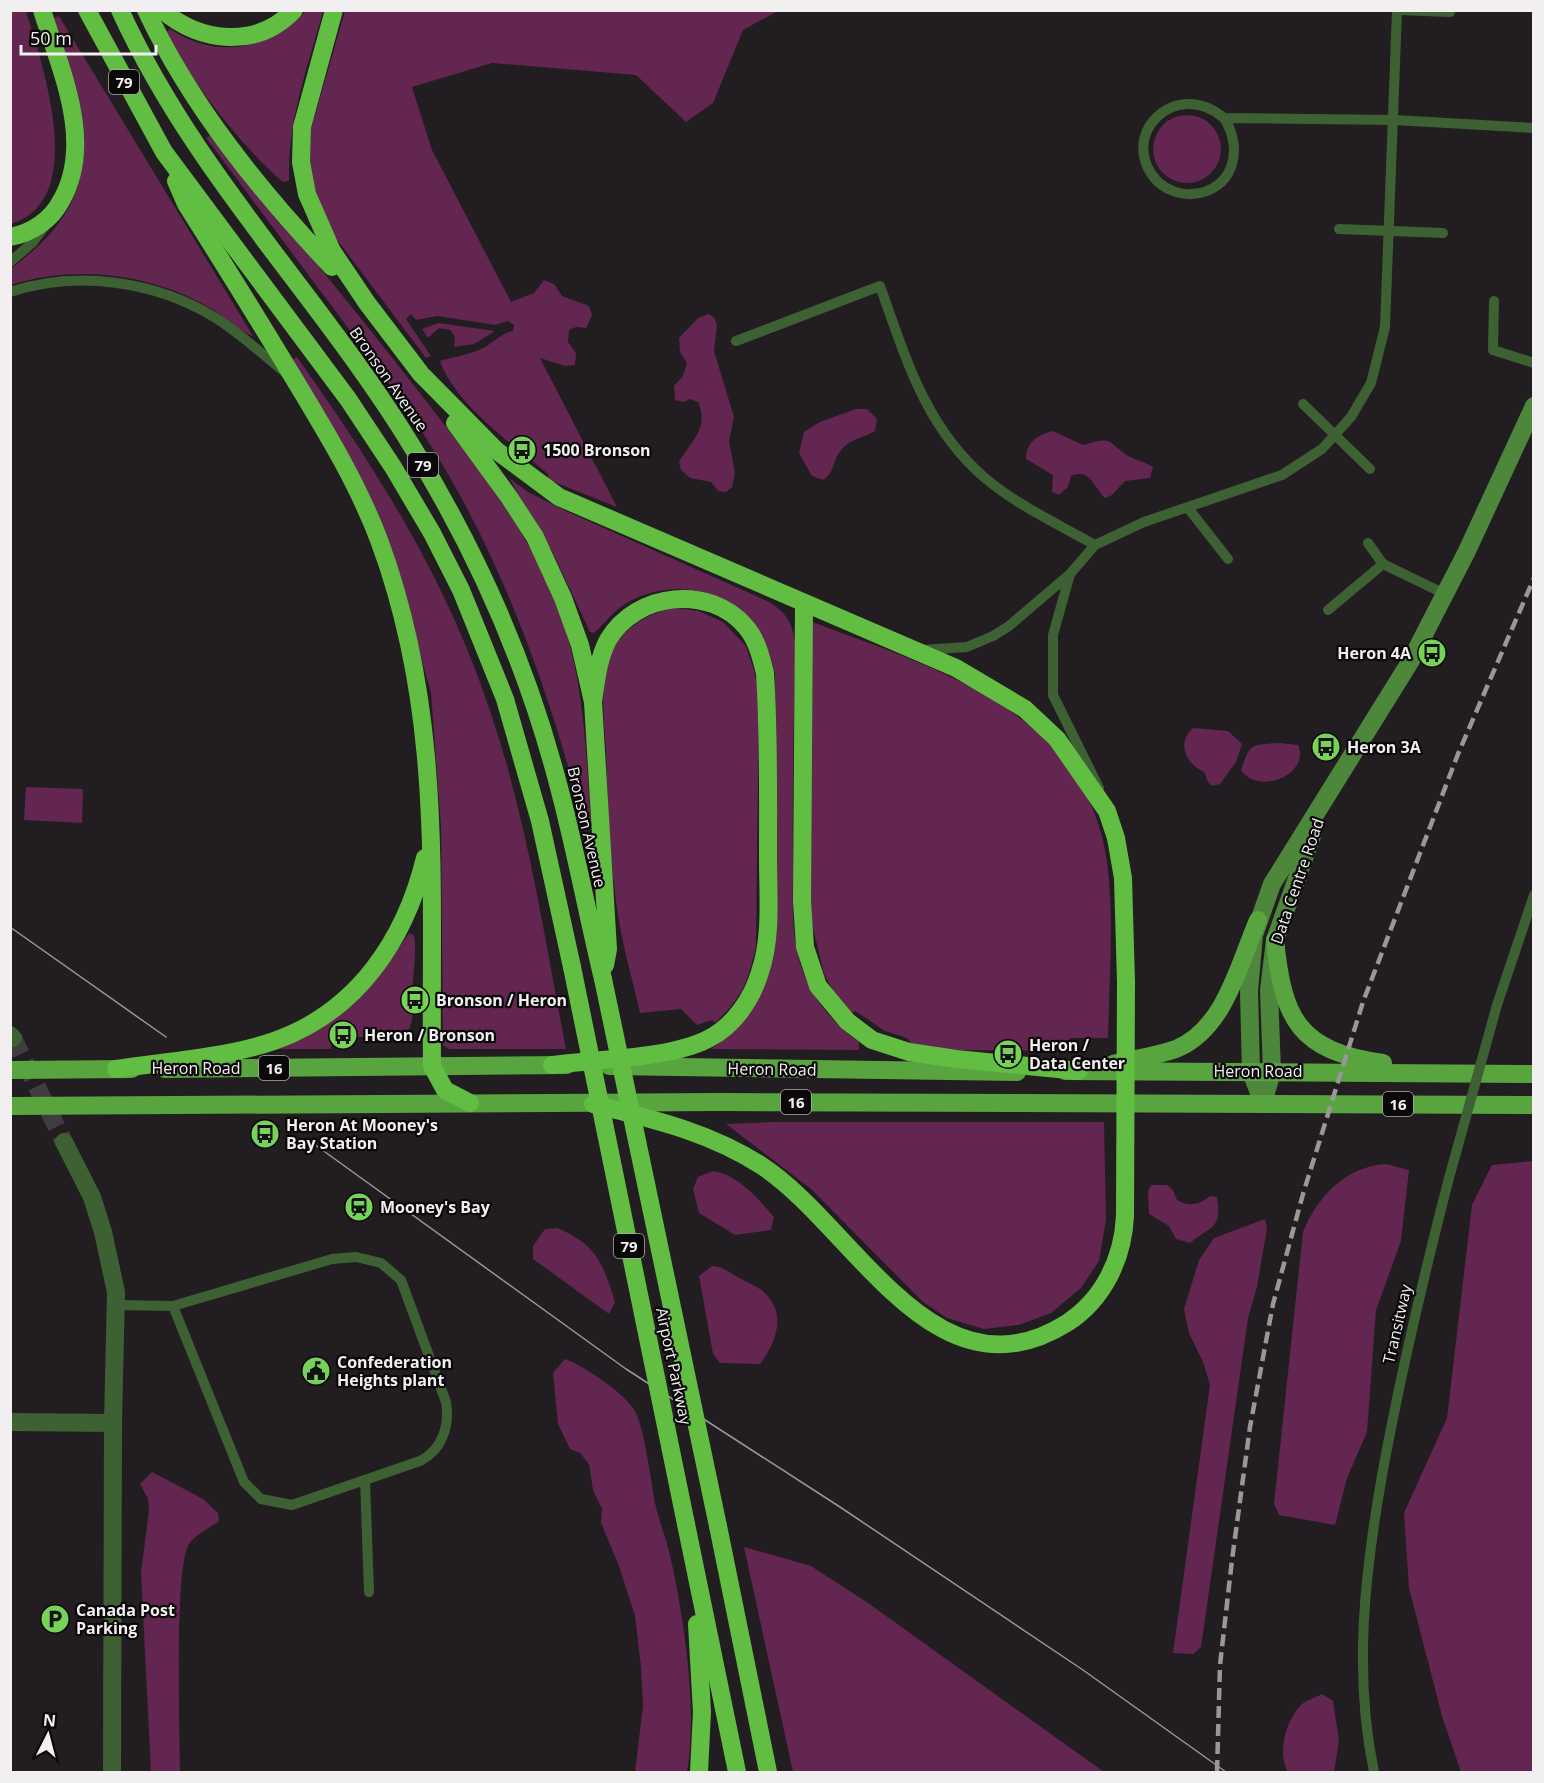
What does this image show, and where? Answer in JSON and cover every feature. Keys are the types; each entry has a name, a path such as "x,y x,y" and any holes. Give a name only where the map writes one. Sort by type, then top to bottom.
{"highway":[{"path":"10,237 26,232 52,216 68,189 75,157 76,139 71,110 42,10"},
{"name":"79","path":"87,10 164,152"},
{"name":"Bronson Avenue","path":"120,10 137,49 192,142 391,415 432,481 475,560 509,635 546,742 603,979"},
{"path":"146,10 171,62 202,110 266,192 367,303"},
{"path":"162,10 188,28 204,34 233,38 261,33 294,10"},
{"path":"334,10 305,109 301,162 307,194 321,231 367,303 428,383 509,497 546,558 573,625 593,702 608,949 603,979"},
{"path":"164,152 186,204 343,459 378,540 392,582 417,680 427,755 432,827 432,1066 445,1090 470,1104"},
{"name":"Airport Parkway","path":"164,152 360,417 414,501 461,590 493,666 526,766 572,968 737,1773"},
{"path":"428,383 497,452 560,497 957,668 1024,709 1057,740 1107,811 1116,838 1123,878 1126,982 1124,1235 1112,1272 1090,1304 1077,1316 1041,1336 1022,1342 981,1343 946,1332 913,1312 806,1201 763,1167 721,1142 702,1134 593,1104"},
{"path":"552,1065 660,1052 693,1045 709,1038 731,1022 749,998 761,971 766,939 768,778 765,673 761,656 746,628 719,607 699,600 667,600 652,604 627,620 608,641 598,669 593,702"},
{"path":"804,604 802,901 806,947 818,986 847,1021 872,1040 890,1047 956,1059 1079,1071"},
{"path":"116,1069 234,1051 272,1042 305,1028 340,1005 370,975 394,939 417,888 432,827"},
{"name":"Airport Parkway","path":"603,979 768,1773"},
{"path":"694,1566 702,1712 699,1773"}],"main road":[{"name":"Data Centre Road","path":"1263,1103 1251,1072 1250,970 1258,920 1272,884 1410,662 1445,594 1533,406"},
{"name":"Data Centre Road","path":"1263,1103 1272,1072 1269,990 1275,940 1324,803"},
{"path":"1079,1071 1164,1053 1178,1048 1202,1033 1222,1007 1258,920"},
{"path":"1275,940 1279,981 1286,1003 1299,1025 1309,1036 1337,1053 1359,1059 1447,1073"},
{"name":"Heron Road","path":"10,1070 552,1065 1533,1074"},
{"name":"Heron Road","path":"10,1106 1263,1103 1533,1105"}],"street":[{"path":"64,1142 92,1197 103,1232 116,1292 113,1423 112,1773"},
{"path":"10,1422 113,1423"}],"lane":[{"path":"915,650 967,646 993,636 1009,626 1070,574 1095,545 1144,522 1282,475 1322,449 1352,417 1371,383 1382,346 1387,309 1398,10 1450,12"},
{"path":"1224,118 1232,131 1235,144 1234,159 1228,173 1218,184 1205,192 1191,194 1176,192 1162,185 1152,175 1145,161 1143,146 1153,121 1162,111 1174,105 1201,104 1224,118 1394,120 1533,128"},
{"path":"10,262 32,243 52,216"},
{"path":"1339,229 1390,233 1443,233"},
{"path":"10,292 34,286 95,280 153,290 193,305 213,317 294,379"},
{"path":"736,341 880,286 917,389 954,447 1005,493 1095,545"},
{"path":"1494,301 1493,350 1533,363"},
{"path":"1303,404 1370,469"},
{"path":"1188,508 1228,559"},
{"path":"1368,543 1383,564 1445,594"},
{"path":"1328,610 1383,564"},
{"path":"1070,574 1053,635 1053,695 1094,775 1107,811"},
{"name":"Transitway","path":"1374,1773 1365,1715 1362,1646 1370,1551 1401,1376 1449,1178 1497,1005 1533,895"},
{"path":"116,1305 173,1306 332,1259 356,1257 381,1263 401,1280 446,1402 447,1420 442,1437 431,1455 292,1505 261,1499 250,1491 173,1306"},
{"path":"364,1480 369,1592"}],"shaded area":[{"path":"11,10 26,11 42,64 54,129 55,160 49,188 35,210 11,224"},
{"path":"306,11 323,11 295,115 289,181 283,182 233,131 190,74 164,34 170,29 188,39 206,45 242,46 276,35"},
{"path":"345,11 778,11 743,30 713,103 686,122 636,75 492,63 412,87 432,150 511,302 534,293 544,280 554,284 562,296 589,306 592,315 586,328 576,327 569,330 568,342 576,353 575,365 565,366 540,358 617,507 549,480 548,474 471,408 447,377 440,361 484,348 504,334 513,331 514,325 508,321 495,325 437,316 416,320 411,314 406,319 431,356 426,358 329,229 316,193 309,161 311,129"},
{"path":"59,16 253,336 240,330 209,307 181,293 133,279 109,275 59,275 11,285 10,269 44,240 66,212 79,184 83,154 81,124 53,18"},
{"path":"1187,115 1200,118 1211,125 1218,136 1221,149 1218,162 1211,173 1200,180 1187,183 1174,180 1163,173 1156,162 1153,149 1156,136 1163,125 1174,118"},
{"path":"212,134 465,451 514,521 542,570 564,624 578,681 591,827 585,828 542,683 524,635 484,543 461,498 424,435 386,380 206,138"},
{"path":"708,314 714,317 717,325 714,351 734,417 729,441 735,473 732,487 726,492 718,491 711,482 690,478 681,470 679,461 698,433 702,419 698,402 690,399 684,402 675,400 674,386 683,376 687,363 680,352 679,338 698,318"},
{"path":"439,323 495,331 474,344 454,347 455,337 450,330 439,328 428,338 422,329"},
{"path":"297,357 357,445 411,534 457,626 477,675 507,766 527,846 566,1049 449,1049 443,1045 441,827 431,693 397,573 291,360"},
{"path":"856,409 867,409 877,419 875,431 846,445 839,453 830,473 823,480 812,476 799,453 804,432 820,422"},
{"path":"1053,431 1083,445 1101,441 1110,442 1130,457 1153,467 1150,478 1125,481 1112,495 1105,498 1091,480 1078,474 1071,476 1068,487 1059,495 1052,492 1053,475 1026,459 1028,448 1034,440"},
{"path":"509,478 528,492 566,511 765,600 778,608 787,618 795,645 793,909 797,951 800,964 815,996 835,1021 859,1042 859,1050 711,1049 740,1025 758,999 769,968 776,932 775,673 756,627 743,613 709,594 690,590 671,590 633,599 617,610 594,633 590,632 552,551"},
{"path":"674,608 699,611 723,622 746,646 759,692 756,946 747,979 738,997 715,1023 712,1020 697,1025 681,1009 640,1013 619,919 612,871 609,823 603,706 608,663 618,642 633,626 652,615"},
{"path":"810,621 907,658 955,679 1000,704 1039,734 1072,771 1095,816 1108,870 1111,933 1108,1038 1070,1038 1069,1051 958,1050 913,1046 907,1038 885,1031 855,1011 852,1014 837,998 824,974 811,920"},
{"path":"1193,728 1228,731 1242,744 1236,762 1220,784 1212,786 1204,772 1192,764 1185,753 1185,740"},
{"path":"1280,743 1298,745 1300,756 1297,765 1290,773 1269,781 1258,781 1249,778 1241,770 1247,754 1253,747"},
{"path":"26,787 83,789 82,823 24,820"},
{"path":"409,933 414,935 415,957 412,994 407,994 408,1005 413,1006 411,1024 405,1034 401,1037 332,1037 331,1049 275,1049 390,961"},
{"path":"1104,1122 1106,1220 1099,1261 1081,1288 1051,1313 1019,1325 984,1329 947,1318 923,1302 811,1189 726,1124"},
{"path":"1533,1161 1533,1772 1461,1772 1442,1716 1409,1588 1404,1513 1447,1418 1472,1205 1492,1165"},
{"path":"1386,1164 1409,1170 1401,1241 1376,1310 1367,1432 1347,1478 1335,1525 1279,1515 1274,1504 1303,1232 1325,1195 1335,1186 1358,1171"},
{"path":"713,1171 731,1177 754,1195 774,1217 771,1230 735,1235 699,1213 693,1189 698,1177"},
{"path":"1151,1185 1167,1185 1173,1190 1177,1200 1186,1204 1198,1203 1210,1196 1217,1197 1218,1216 1214,1226 1190,1243 1176,1239 1169,1226 1149,1214 1148,1191"},
{"path":"1265,1219 1267,1228 1257,1287 1248,1318 1201,1647 1193,1654 1173,1653 1210,1385 1203,1362 1189,1333 1184,1309 1199,1260 1214,1238"},
{"path":"557,1228 581,1241 596,1256 615,1302 609,1314 533,1259 533,1246 545,1229"},
{"path":"712,1266 724,1269 757,1287 765,1293 776,1310 777,1329 771,1347 760,1364 720,1363 713,1354 699,1276"},
{"path":"565,1359 594,1374 624,1398 636,1413 642,1432 655,1503 670,1555 688,1664 691,1721 687,1772 635,1772 643,1706 635,1616 619,1566 601,1523 602,1509 593,1490 589,1464 580,1453 570,1449 558,1424 553,1373"},
{"path":"152,1472 203,1499 218,1513 219,1521 189,1544 184,1559 180,1616 180,1772 151,1772 141,1572 149,1511 148,1499 140,1484"},
{"path":"744,1547 811,1566 868,1603 1104,1772 793,1772"},
{"path":"1322,1694 1333,1701 1339,1741 1334,1772 1288,1772 1283,1756 1287,1728 1303,1703"}],"tunnel":[{"path":"13,1038 64,1142"}],"tram line":[{"path":"10,927 166,1037"},
{"path":"314,1144 626,1369 840,1507 1083,1670 1226,1772"}],"railway":[{"path":"1217,1772 1220,1665 1232,1560 1250,1427 1273,1304 1303,1194 1363,1002 1458,754 1534,578"}],"place":[{"name":"1500 Bronson","path":"522,450"},
{"name":"Heron 4A","path":"1432,653"},
{"name":"Heron 3A","path":"1326,747"},
{"name":"Bronson / Heron","path":"415,1000"},
{"name":"Heron / Bronson","path":"343,1035"},
{"name":"Heron / Data Center","path":"1008,1054"},
{"name":"Heron At Mooney's Bay Station","path":"265,1134"},
{"name":"Mooney's Bay","path":"359,1207"},
{"name":"Confederation Heights plant","path":"316,1371"},
{"name":"Canada Post Parking","path":"55,1619"}]}
